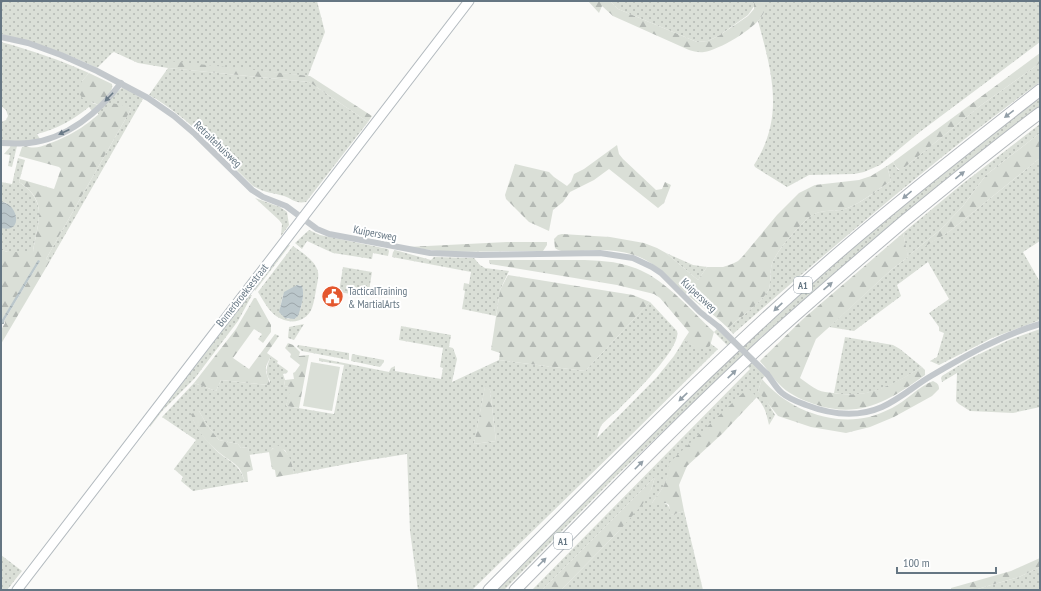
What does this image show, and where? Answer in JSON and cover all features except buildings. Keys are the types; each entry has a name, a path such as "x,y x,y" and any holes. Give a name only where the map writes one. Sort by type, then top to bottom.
{"highway":[{"name":"A1","path":"489,590 660,420 792,294 911,192 1040,90"},
{"name":"A1","path":"515,590 760,346 931,198 1040,113"}],"main road":[{"name":"Bornerbroeksestraat","path":"17,590 469,1"}],"street":[{"name":"Retraitehuisweg","path":"1,37 28,43 49,50 82,64 148,98 174,116 195,134 257,194 286,206 302,218"},
{"path":"1,143 20,144 36,142 66,132 96,110 121,83"},
{"name":"Kuipersweg","path":"302,218 317,229 329,234 430,253 480,255 600,254 633,258 661,273 700,312 719,327 767,374 781,392 799,402 832,413 861,414 883,406 900,398 923,381 959,359 996,341 1040,324"}],"green space":[{"path":"1,1 317,1 325,32 308,76 170,62 168,68 138,63 114,52 97,68 50,48 1,34"},
{"path":"588,1 610,1 618,9 697,42 708,41 720,35 748,16 754,9 754,1 765,1 765,9 758,21 752,27 736,38 710,50 696,52 613,16 602,6 599,13"},
{"path":"610,1 754,1 755,5 748,15 720,35 708,41 697,42 618,9"},
{"path":"765,1 1040,1 1040,42 921,131 880,165 864,172 854,174 809,175 787,187 754,165 764,147 770,129 773,112 771,76 768,58 758,21 763,15"},
{"path":"1,42 23,48 89,73 82,81 92,103 98,105 92,111 89,107 64,124 37,134 40,139 28,141 1,141 1,122 6,120 8,116 6,110 1,106"},
{"path":"1040,53 1040,63 980,106 905,167 900,170 897,168 893,162"},
{"path":"169,61 310,76 372,116 368,122 309,82 168,68"},
{"path":"1040,63 1040,82 922,173 733,334 728,328 765,296 769,288 771,267 774,259 786,241 805,221 816,213 843,209 860,202 891,181 887,166 893,162 898,170 905,167 980,106"},
{"path":"168,68 309,82 368,122 306,202 297,202 253,186 191,125 164,104 149,95"},
{"path":"89,73 112,84 112,90 110,93 98,105 84,100 78,89 82,81"},
{"path":"123,87 143,99 50,261 46,259 130,111 131,108 111,104 99,115 97,112"},
{"path":"1040,97 1040,108 892,224 760,338 749,350 765,376 762,379 758,391 765,398 775,415 769,425 762,405 757,397 748,389 669,464 666,481 652,503 665,503 669,507 672,515 684,511 703,590 561,590 618,532 651,490 655,477 542,590 532,590 750,369 740,358 613,479 504,590 496,590 647,438 736,354 714,332 717,329 739,350 811,283 886,219 962,157"},
{"path":"111,103 131,108 130,111 46,259 50,261 1,344 1,330 5,323 4,321 40,261 1,321 1,250 8,252 33,252 39,222 38,205 35,197 19,182 20,179 54,189 61,169 59,167 19,156 22,147 40,147 66,137 96,117"},
{"path":"1040,124 1040,133 986,175 963,206 940,230 908,256 950,231 1040,158 1040,241 1023,252 1040,282 1040,320 992,338 939,365 930,361 937,357 944,333 939,331 939,327 929,313 949,299 928,262 897,285 901,296 854,331 829,327 891,270 908,257 903,233 961,185"},
{"path":"1040,133 1040,158 950,231 908,257 891,270 816,339 800,378 820,391 858,394 890,385 922,367 925,370 925,375 900,392 874,405 848,410 833,409 808,402 790,393 779,384 760,361 803,319 903,233 908,256 940,230 963,206 986,175"},
{"path":"617,145 619,154 623,159 656,190 662,189 665,182 671,185 664,203 658,208 609,169 594,180 570,192 563,202 553,210 549,231 529,222 506,199 505,195 515,164 549,172 567,186 571,182 574,174 584,169"},
{"path":"11,146 17,146 12,167 8,166 10,155 4,154"},
{"path":"18,158 25,160 19,182 29,190 35,198 38,206 39,223 33,252 8,252 1,250 1,228 7,203 1,202 1,182 12,184"},
{"path":"887,166 891,181 850,207 816,213 801,225 786,241 774,259 771,267 770,285 765,296 728,328 683,291 657,267 642,258 616,251 597,250 569,252 555,248 554,239 558,235 562,234 610,237 644,243 666,253 698,280 707,267 723,267 738,261 777,215 799,193 815,185 859,180 871,176"},
{"path":"255,198 280,207 287,212 289,225 281,236 282,224"},
{"path":"309,230 320,235 388,249 388,256 373,253 372,259 333,253 307,241 302,249 295,243"},
{"path":"507,242 547,242 547,245 543,251 447,252 407,247"},
{"path":"290,245 255,291 254,288 284,246"},
{"path":"293,246 310,259 318,271 318,279 312,308 306,317 297,321 286,321 273,314 258,292","holes":["299,285 302,286 303,296 301,308 289,319 285,318 280,308 283,295"]},
{"path":"395,250 431,260 434,257 474,258 485,268 509,271 500,290 496,316 462,309 465,291 463,290 464,283 469,284 471,272 392,257"},
{"path":"666,253 693,265 707,267 698,280"},
{"path":"489,260 593,260 628,265 639,269 659,281 684,302 714,332 710,346 700,348 684,340 681,344 689,332 660,298 654,294 617,285 490,264"},
{"path":"343,267 372,272 368,297 339,292"},
{"path":"508,275 633,295 650,302 585,371 499,360 500,353 491,350 500,290"},
{"path":"248,295 252,295 238,321 195,378 163,410 150,427 149,423"},
{"path":"254,298 256,298 271,325 271,332 263,343 258,339 262,334 254,329 233,358 249,369 275,334 279,336 267,353 271,356 266,366 266,372 270,384 221,380 216,391 194,383 236,329"},
{"path":"650,302 677,331 672,349 664,360 634,394 602,424 597,438 657,377 674,356 684,340 694,346 710,346 711,344 718,349 472,590 418,590 410,531 407,454 294,474 292,464 285,450 273,448 270,452 249,455 248,447 241,448 238,444 219,440 207,425 199,411 193,419 198,428 219,453 238,468 245,482 193,491 181,481 183,477 174,469 196,440 162,417 194,383 216,391 221,380 269,385 270,381 267,375 267,369 271,356 278,361 277,363 288,371 287,373 283,374 285,380 284,386 292,387 286,406 334,414 344,365 319,361 319,358 389,372 391,368 395,366 395,371 441,379 443,368 440,367 443,348 399,340 401,326 451,335 449,347 453,348 457,359 452,382 499,360 585,371","holes":["485,387 490,390 496,441 474,444"]},
{"path":"304,324 294,340 288,338 289,327"},
{"path":"1040,329 1040,407 1013,413 970,411 956,401 957,373 942,382 942,376 971,358 1009,340"},
{"path":"845,337 893,345 922,367 901,380 881,389 859,394 834,393"},
{"path":"288,343 293,345 300,352 299,356 309,355 299,408 286,406 291,387 284,386 285,380 294,379 293,373 300,365 290,357 291,354 285,348"},
{"path":"298,345 349,353 349,360 302,351 297,347"},
{"path":"352,354 384,360 384,362 380,367 351,361"},
{"path":"311,362 340,367 332,411 303,406"},
{"path":"762,379 772,390 797,407 825,417 840,419 869,417 881,413 897,405 933,381 938,384 939,389 932,396 894,417 870,427 846,433 811,427 778,416 758,391"},
{"path":"485,386 490,390 496,441 474,444"},
{"path":"748,388 757,397 723,433 687,466 679,485 684,511 672,515 670,513 669,505 666,503 652,503 666,481 668,464"},
{"path":"199,411 207,425 219,440 238,444 241,448 248,447 253,470 247,472 248,482 245,482 239,468 212,446 199,431 191,414"},
{"path":"277,445 284,450 289,457 294,474 276,477 275,470 272,469 269,452"},
{"path":"655,477 651,490 642,505 618,532 561,590 542,590"},
{"path":"1,555 22,571 7,590 1,590"},
{"path":"1040,558 1040,567 1019,577 974,590 951,590 951,588 1011,571"},
{"path":"1040,567 1040,590 974,590 1019,577"}],"water":[{"path":"1,202 7,203 11,207 16,217 16,222 9,229 1,228"},
{"path":"38,260 40,261 4,321 4,324 1,324 1,321"},
{"path":"297,285 302,286 303,294 298,316 294,319 285,318 279,312 284,292"}],"place":[{"name":"TacticalTraining & MartialArts","path":"333,297"}]}
